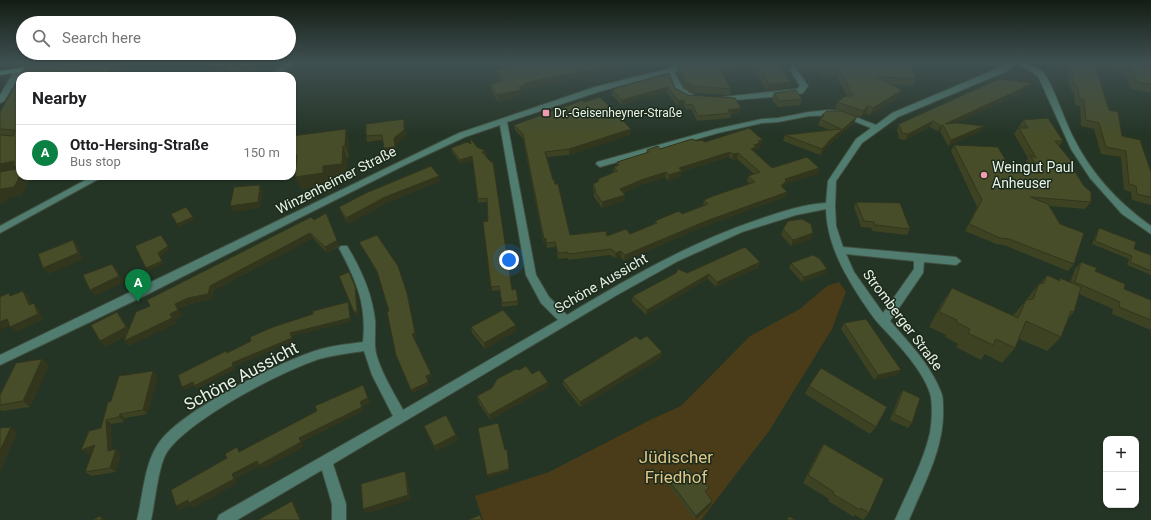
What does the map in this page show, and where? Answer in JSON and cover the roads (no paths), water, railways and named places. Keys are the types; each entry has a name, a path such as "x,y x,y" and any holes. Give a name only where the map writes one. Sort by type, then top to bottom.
{"street":[{"path":"0,100 8,87"},
{"name":"Winzenheimer Straße","path":"0,360 436,146 503,120 605,87"},
{"path":"679,87 683,94 691,97 701,97"},
{"path":"712,98 733,99 793,93 800,91 803,87"},
{"name":"Stromberger Straße","path":"902,520 928,459 936,432 936,394 928,377 916,359 883,322 850,274 839,250 831,226 830,206 832,181 859,141 896,115 961,87"},
{"path":"1046,87 1068,136 1094,179 1132,218 1151,231"},
{"path":"600,164 716,130 809,114 834,112 877,128"},
{"path":"503,120 531,275 537,290 547,305 565,320"},
{"path":"0,230 93,180"},
{"name":"Schöne Aussicht","path":"224,520 537,339 610,293 702,244 748,226 797,211 812,207 830,206"},
{"path":"344,248 361,279 368,298 370,325 369,346 374,365 401,418"},
{"path":"839,250 956,261"},
{"path":"883,322 908,283 919,270 919,257"},
{"name":"Schöne Aussicht","path":"144,520 162,449 188,424 218,404 315,356 338,350 369,346"},
{"path":"326,461 339,504 339,520"}],"place":[{"name":"Dr.-Geisenheyner-Straße","path":"546,113"},
{"name":"Weingut Paul Anheuser","path":"984,175"},
{"name":"Otto-Hersing-Straße","path":"138,302"}],"park label":[{"name":"Jüdischer Friedhof","path":"676,467"}]}
